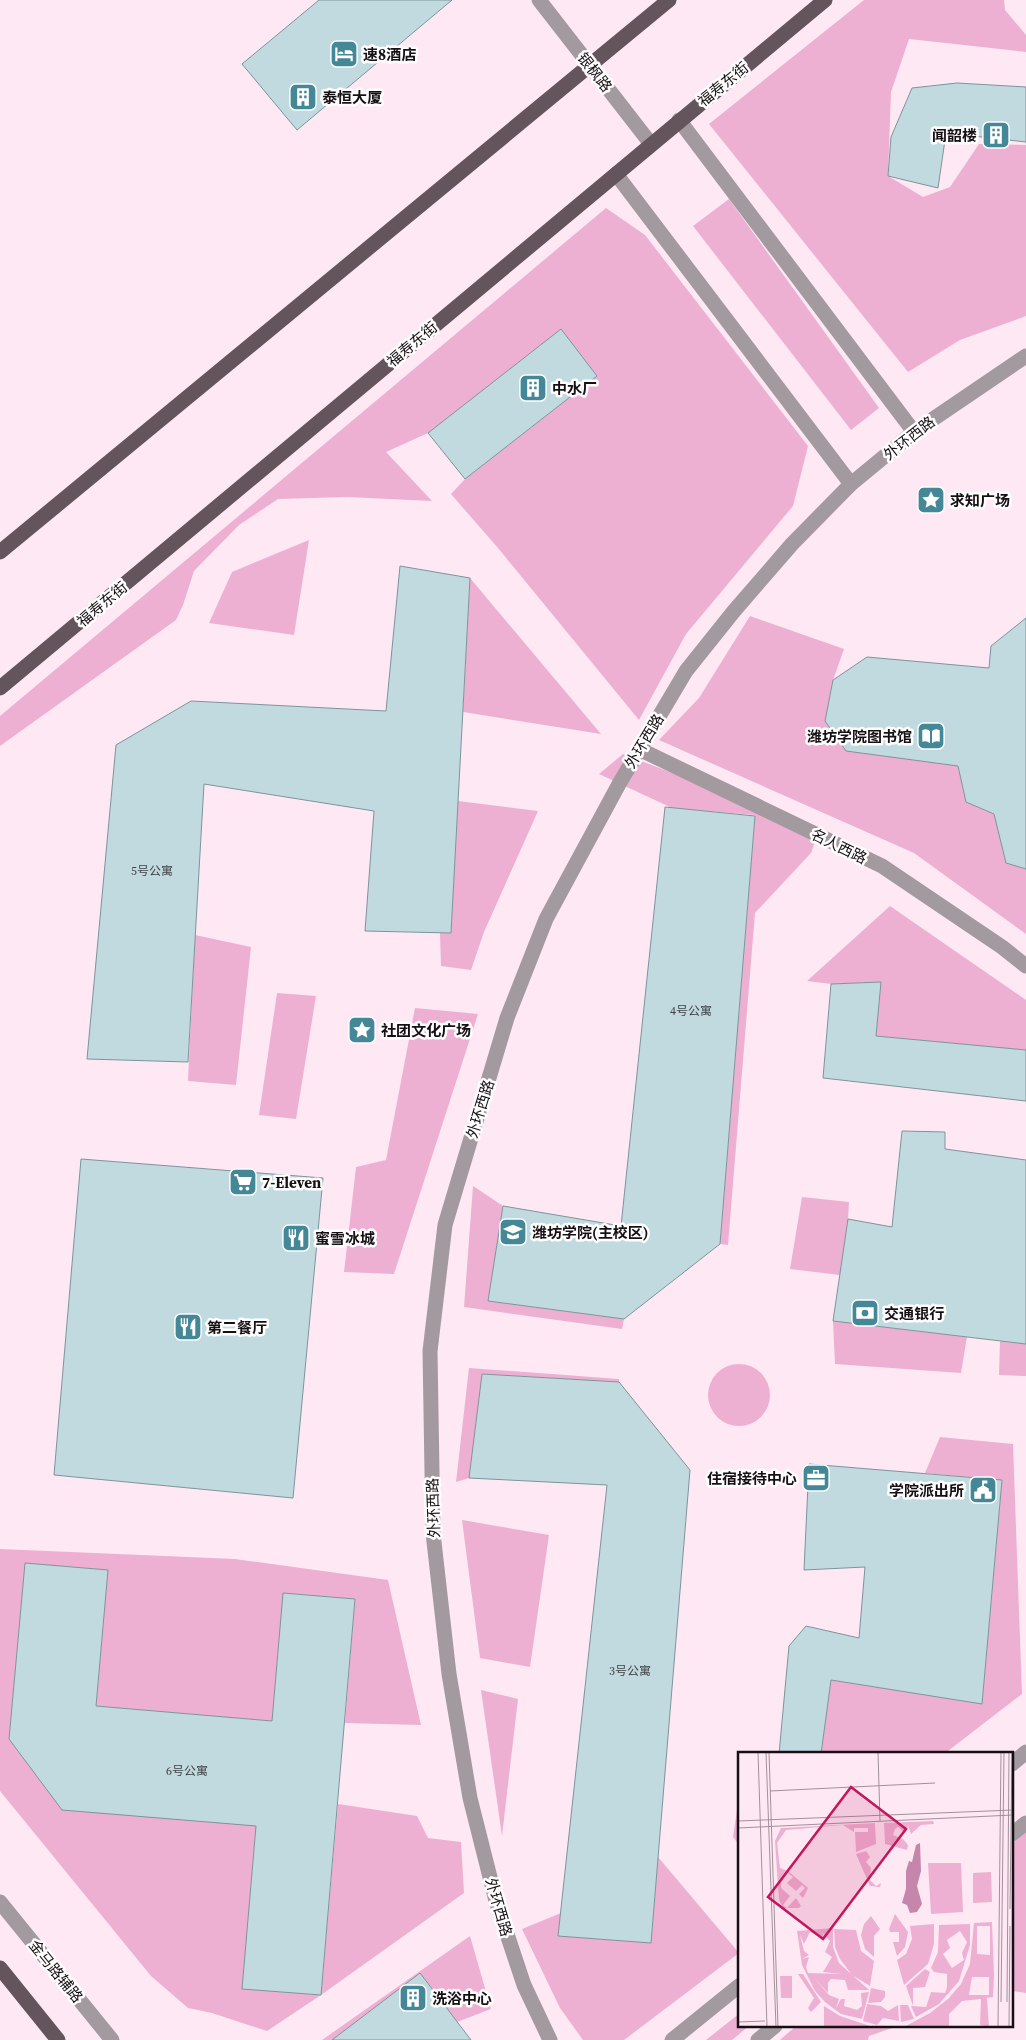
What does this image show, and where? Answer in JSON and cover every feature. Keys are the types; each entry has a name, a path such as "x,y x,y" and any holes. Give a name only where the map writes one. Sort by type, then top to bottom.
{"main road":[{"path":"0,552 669,0"},
{"name":"福寿东街","path":"0,688 826,0"},
{"path":"0,1968 58,2040"}],"street":[{"name":"银枫路","path":"539,0 651,144"},
{"path":"680,120 914,432"},
{"path":"616,174 851,484"},
{"name":"外环西路","path":"550,2040 524,1985 504,1927 468,1789 449,1674 433,1533 430,1351 445,1225 507,1018 546,919 593,830 686,671 734,611 792,544 851,484 914,432 1026,356"},
{"name":"名人西路","path":"639,749 882,866 1002,947 1026,966"},
{"path":"1014,1762 1026,1752"},
{"path":"1014,1832 1026,1822"},
{"name":"金马路辅路","path":"0,1902 112,2040"},
{"path":"672,2040 738,1987"},
{"path":"758,2040 773,2028"}],"shaded area":[{"path":"864,0 1004,0 1005,10 1026,35 1026,52 909,39 891,92 888,176 923,197 950,187 979,144 1026,145 1026,316 960,340 908,372 709,124"},
{"path":"729,199 879,408 851,430 693,226"},
{"path":"606,208 645,235 808,446 793,506 686,634 639,720 498,548 451,494 465,479 597,376 561,329 428,433 386,452 432,501 347,497 278,499 239,525 194,571 176,620 0,746 0,716"},
{"path":"309,540 294,635 209,623 232,572"},
{"path":"470,578 601,734 463,712"},
{"path":"750,616 844,649 833,680 825,721 958,766 966,802 994,814 1026,869 1026,934 914,853 659,740 699,698"},
{"path":"623,754 735,797 816,839 811,853 755,913 728,1245 720,1244 755,815 672,808 599,774"},
{"path":"458,801 538,811 484,932 471,970 441,966 440,933 451,933"},
{"path":"890,906 1026,1000 1026,1050 876,1036 881,982 831,984 807,981"},
{"path":"195,935 251,947 236,1085 188,1081"},
{"path":"277,993 316,996 296,1119 259,1115"},
{"path":"415,1008 478,1014 394,1274 344,1272 356,1167 386,1160"},
{"path":"473,1186 503,1206 488,1301 624,1319 622,1329 464,1307"},
{"path":"802,1197 849,1202 840,1275 790,1269"},
{"path":"833,1321 967,1337 961,1373 835,1364"},
{"path":"1000,1341 1026,1344 1026,1376 999,1375"},
{"path":"739,1364 751,1366 761,1373 768,1383 770,1395 768,1407 761,1417 751,1424 739,1426 727,1424 717,1417 710,1407 708,1395 710,1383 717,1373 727,1366"},
{"path":"469,1368 619,1379 619,1382 482,1374 469,1478 456,1482"},
{"path":"940,1437 1013,1444 1022,1694 947,1752 821,1752 831,1680 982,1704 1002,1480 925,1473"},
{"path":"462,1520 549,1535 530,1667 480,1658"},
{"path":"0,1549 235,1559 388,1580 421,1725 345,1723 355,1599 284,1593 272,1721 96,1706 108,1570 25,1563 9,1739 256,1826 243,1989 321,1995 267,2031 212,2013 188,2008 151,1976 0,1791"},
{"path":"481,1690 518,1699 502,1836"},
{"path":"738,1803 738,1843 733,1837"},
{"path":"338,1804 417,1816 428,1838 461,1842 464,1893 321,1995"},
{"path":"1026,1832 1026,1993 1014,1991 1014,1842"},
{"path":"658,1857 738,1954 624,2040 583,2040 560,2008 522,1929 561,1913 558,1936 651,1943"},
{"path":"470,1936 491,2009 457,2022 420,1973 332,2040 322,2040"},
{"path":"738,2015 738,2028 747,2028 732,2040 706,2040"},
{"path":"794,2028 892,2028 869,2036 868,2040 780,2040"}],"building":[{"name":"泰恒大厦","path":"319,0 452,0 297,130 242,64"},
{"name":"闻韶楼","path":"957,83 1026,87 1026,142 946,133 938,188 888,176 891,137 912,88"},
{"name":"中水厂","path":"561,329 597,376 465,479 428,433"},
{"path":"400,566 470,578 451,933 365,931 374,811 204,784 188,1062 87,1059 116,745 191,701 386,711"},
{"name":"潍坊学院图书馆","path":"1026,618 1026,869 1006,863 994,814 966,802 958,766 846,751 825,721 833,680 867,657 989,668 991,646"},
{"path":"665,807 755,816 720,1244 624,1319 488,1301 503,1206 621,1226"},
{"path":"881,982 876,1036 1026,1050 1026,1101 823,1078 831,984"},
{"path":"902,1131 945,1132 945,1149 1026,1160 1026,1344 833,1321 848,1219 892,1227"},
{"name":"第二餐厅","path":"81,1159 323,1178 293,1498 54,1475"},
{"path":"482,1374 619,1382 690,1470 651,1943 558,1936 607,1485 469,1478"},
{"path":"809,1464 1002,1480 982,1704 831,1680 821,1752 779,1752 789,1646 806,1626 859,1638 865,1567 804,1570"},
{"path":"25,1563 108,1570 96,1706 272,1721 283,1593 355,1599 321,1995 242,1989 256,1826 62,1810 9,1739"},
{"name":"洗浴中心","path":"420,1973 471,2040 332,2040"}],"place":[{"name":"速8酒店","path":"344,54"},
{"name":"泰恒大厦","path":"303,97"},
{"name":"闻韶楼","path":"996,135"},
{"name":"中水厂","path":"533,388"},
{"name":"求知广场","path":"931,500"},
{"name":"潍坊学院图书馆","path":"931,736"},
{"name":"社团文化广场","path":"362,1030"},
{"name":"7-Eleven","path":"243,1182"},
{"name":"潍坊学院(主校区)","path":"513,1232"},
{"name":"蜜雪冰城","path":"296,1238"},
{"name":"交通银行","path":"865,1313"},
{"name":"第二餐厅","path":"188,1327"},
{"name":"住宿接待中心","path":"816,1478"},
{"name":"学院派出所","path":"983,1490"},
{"name":"洗浴中心","path":"413,1998"}]}
